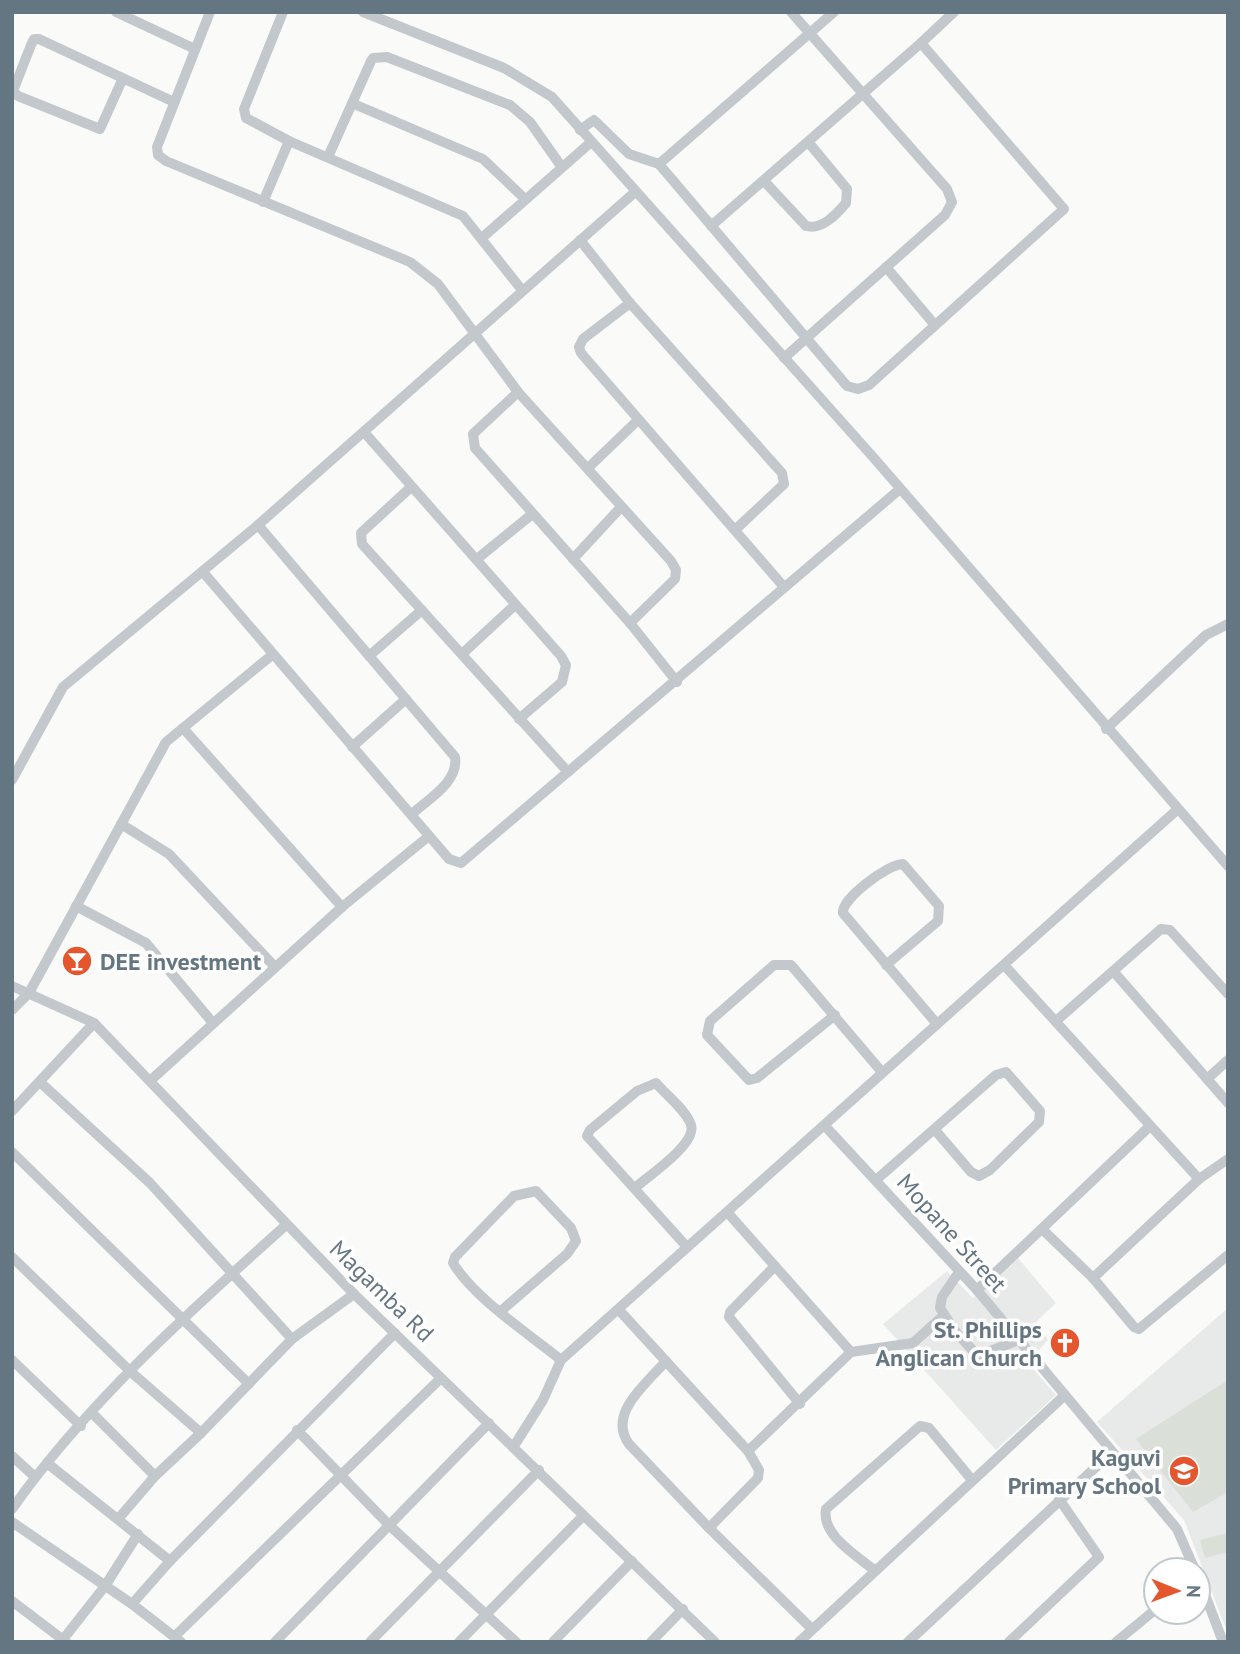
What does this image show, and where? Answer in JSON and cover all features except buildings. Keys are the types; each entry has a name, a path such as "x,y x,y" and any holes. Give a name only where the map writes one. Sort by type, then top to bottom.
{"street":[{"path":"117,12 195,49"},
{"path":"210,12 157,147 158,155 166,161 410,262 438,284 518,392 676,569 675,579 630,623"},
{"path":"363,12 504,68 552,97 900,489 1106,729 1228,866"},
{"path":"784,358 946,215 951,202 947,189 791,12"},
{"path":"659,164 834,12"},
{"path":"711,226 954,12"},
{"path":"281,13 245,116 250,122 449,208 472,225 522,290"},
{"path":"123,78 100,129 18,96 13,90 34,39 123,78 174,103"},
{"path":"580,130 594,120 629,154 659,164 847,386 858,389 869,385 1064,209 921,43"},
{"path":"328,157 373,58 387,57 510,105 530,122 561,166"},
{"path":"354,104 483,159 524,198"},
{"path":"263,202 289,141"},
{"path":"482,237 590,142"},
{"path":"764,181 806,226 825,223 846,203 847,189 808,143"},
{"path":"12,780 63,687 258,525 635,192"},
{"path":"580,240 630,303 782,473 784,484 736,528"},
{"path":"886,267 934,324"},
{"path":"630,303 583,340 579,347 784,587"},
{"path":"518,392 473,434 472,441 531,515 630,623 677,681"},
{"path":"588,468 638,419"},
{"path":"364,432 566,664 562,682 519,719"},
{"path":"410,488 361,533 362,544 568,772"},
{"path":"203,572 449,859 461,863 900,489"},
{"path":"573,559 621,507"},
{"path":"477,559 531,515"},
{"path":"258,525 456,757 457,766 451,779 412,814"},
{"path":"462,654 515,606"},
{"path":"369,656 422,611"},
{"path":"1106,729 1206,635 1228,624"},
{"path":"12,1010 29,993 166,742 272,655"},
{"path":"352,747 406,699"},
{"path":"183,728 342,906"},
{"path":"514,1446 543,1400 561,1360 825,1126 881,1071 1005,966 1178,810"},
{"path":"121,824 169,854 275,967"},
{"path":"151,1080 342,906 429,836"},
{"path":"886,965 937,921 940,912 939,906 903,864 891,865 842,907 843,913 886,965 937,1024"},
{"path":"75,906 146,943 213,1023"},
{"path":"1056,1021 1114,972 1154,932 1170,930 1228,994"},
{"path":"835,1015 757,1078 749,1080 707,1035 710,1021 774,965 782,962 791,965 835,1015 881,1071"},
{"path":"1005,966 1199,1179"},
{"path":"1114,972 1228,1103"},
{"name":"Magamba Rd","path":"12,986 94,1023 354,1294 715,1642"},
{"path":"12,1111 41,1083 94,1023"},
{"path":"1207,1079 1228,1060"},
{"path":"876,1180 984,1083 1006,1072 1040,1111 1039,1122 990,1170 979,1176 971,1172 934,1130"},
{"path":"41,1083 150,1183 292,1339"},
{"path":"635,1188 687,1144 692,1133 691,1123 656,1083 637,1091 590,1129 587,1136 687,1247"},
{"name":"Mopane Street","path":"825,1126 977,1290 1016,1341 1065,1395 1177,1530 1189,1556"},
{"path":"977,1290 1150,1126"},
{"path":"12,1152 249,1384"},
{"path":"1093,1278 1199,1179 1228,1159"},
{"path":"502,1311 567,1254 576,1241 571,1228 536,1191 514,1196 454,1256 453,1263 460,1273 502,1311 561,1360"},
{"path":"728,1213 851,1352"},
{"path":"12,1508 47,1463 131,1372 232,1273 286,1225"},
{"path":"1042,1228 1093,1278 1134,1327 1139,1329 1228,1255"},
{"path":"12,1257 131,1372 201,1433"},
{"path":"775,1266 730,1312 729,1317 800,1404"},
{"path":"959,1272 942,1297 940,1308 943,1315 978,1356 1016,1341"},
{"path":"119,1518 155,1476 201,1433 292,1339 354,1294"},
{"path":"619,1310 748,1451 759,1470 758,1478 709,1528"},
{"path":"748,1451 800,1404 851,1352 913,1343 943,1315"},
{"path":"132,1604 297,1430 396,1333"},
{"path":"12,1360 81,1426"},
{"path":"666,1361 622,1415 620,1427 629,1444 709,1528 812,1629"},
{"path":"12,1522 132,1604 178,1639 441,1378"},
{"path":"799,1642 1065,1395"},
{"path":"92,1413 155,1476"},
{"path":"275,1642 489,1423"},
{"path":"874,1570 828,1530 824,1518 826,1509 920,1426 929,1428 972,1480"},
{"path":"297,1430 389,1525 516,1642"},
{"path":"908,1642 1111,1453"},
{"path":"12,1456 35,1477"},
{"path":"47,1463 170,1561"},
{"path":"370,1642 539,1470"},
{"path":"1009,1642 1099,1557 1059,1499"},
{"path":"459,1642 583,1516"},
{"path":"12,1601 63,1641 138,1534"},
{"path":"553,1642 632,1561"},
{"path":"652,1642 682,1609"},
{"path":"1212,1614 1223,1642"},
{"path":"1116,1642 1142,1621"}],"shaded area":[{"path":"1017,1257 1056,1303 1037,1321 1048,1340 1027,1362 1056,1395 996,1450 883,1324 947,1271 973,1298"},
{"name":"Kaguvi Primary School","path":"1228,1308 1228,1634 1212,1593 1212,1556 1198,1556 1184,1520 1097,1422"},
{"path":"1228,1380 1228,1492 1193,1512 1136,1439"},
{"path":"1228,1533 1228,1552 1204,1556 1200,1540"}],"place":[{"name":"DEE investment","path":"77,961"},
{"name":"St. Phillips Anglican Church","path":"1065,1343"},
{"name":"Kaguvi Primary School","path":"1184,1471"}]}
